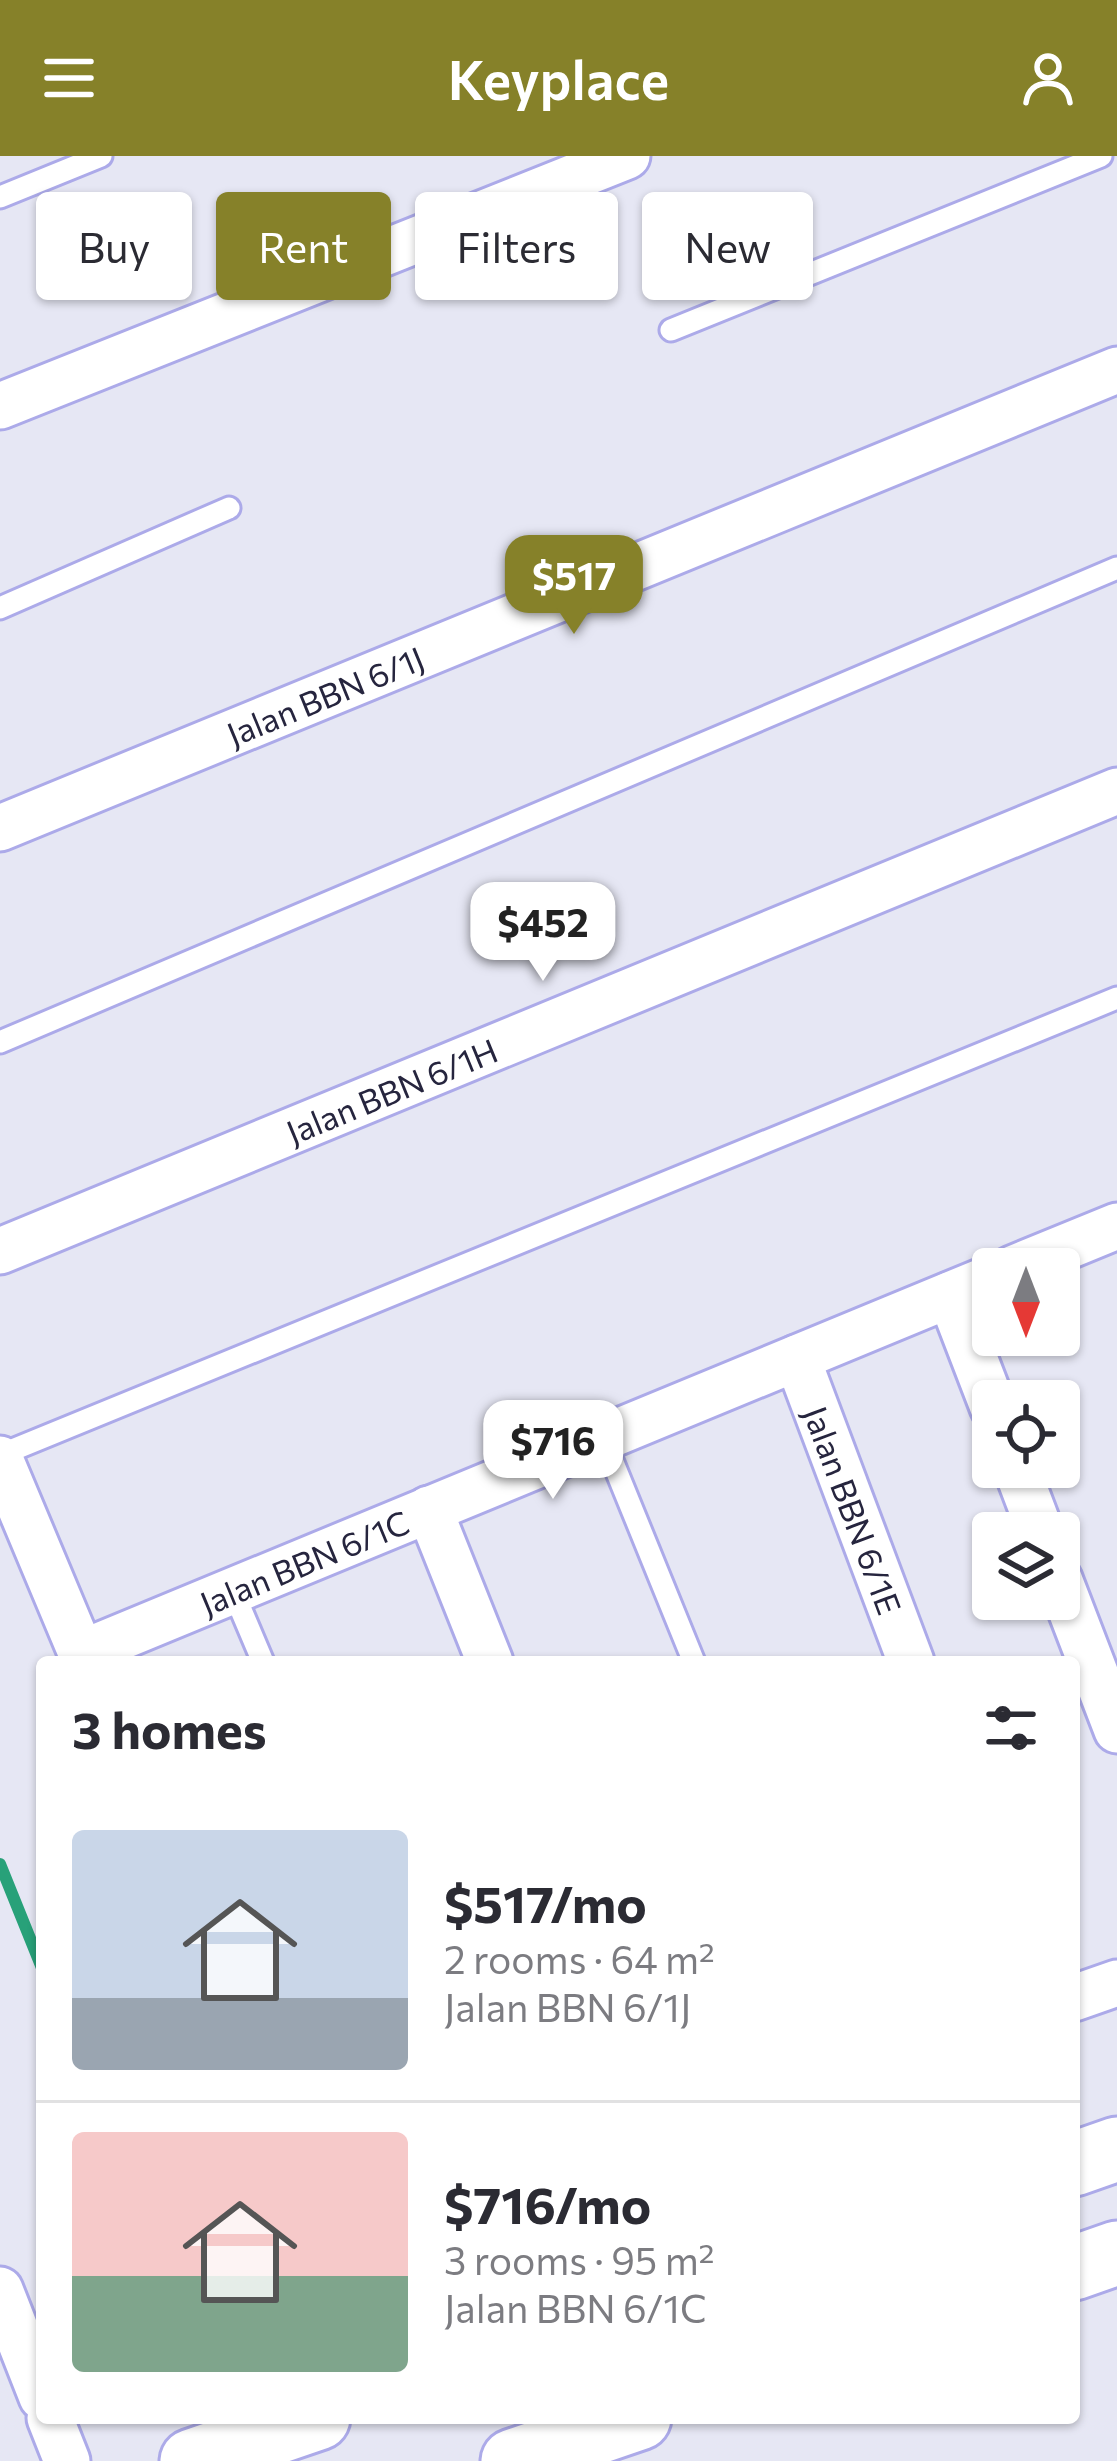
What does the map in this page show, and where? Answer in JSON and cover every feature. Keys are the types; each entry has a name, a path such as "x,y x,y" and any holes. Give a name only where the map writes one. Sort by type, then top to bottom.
{"main road":[{"path":"1080,2162 1117,2149"},
{"path":"1080,2266 1117,2253"},
{"path":"192,2461 300,2424"},
{"path":"513,2461 621,2424"}],"street":[{"path":"0,406 628,156"},
{"name":"Jalan BBN 6/1J","path":"0,828 1117,370"},
{"name":"Jalan BBN 6/1H","path":"0,1251 1117,791"},
{"path":"1063,1248 1117,1226"},
{"name":"Jalan BBN 6/1C","path":"85,1656 972,1286"},
{"path":"950,1295 983,1380"},
{"name":"Jalan BBN 6/1E","path":"797,1358 909,1656"},
{"path":"0,1457 83,1656"},
{"path":"429,1509 488,1656"},
{"path":"1075,1620 1117,1730"},
{"path":"1080,1996 1117,1983"},
{"path":"0,2290 36,2382"},
{"path":"52,2424 67,2461"}],"lane":[{"path":"0,197 100,156"},
{"path":"671,329 1101,156"},
{"path":"0,608 229,508"},
{"path":"0,1042 1117,568"},
{"path":"0,1457 1117,998"},
{"path":"603,1438 692,1656"},
{"path":"233,1591 260,1656"}],"waterway":[{"path":"0,1864 36,1953"}]}
